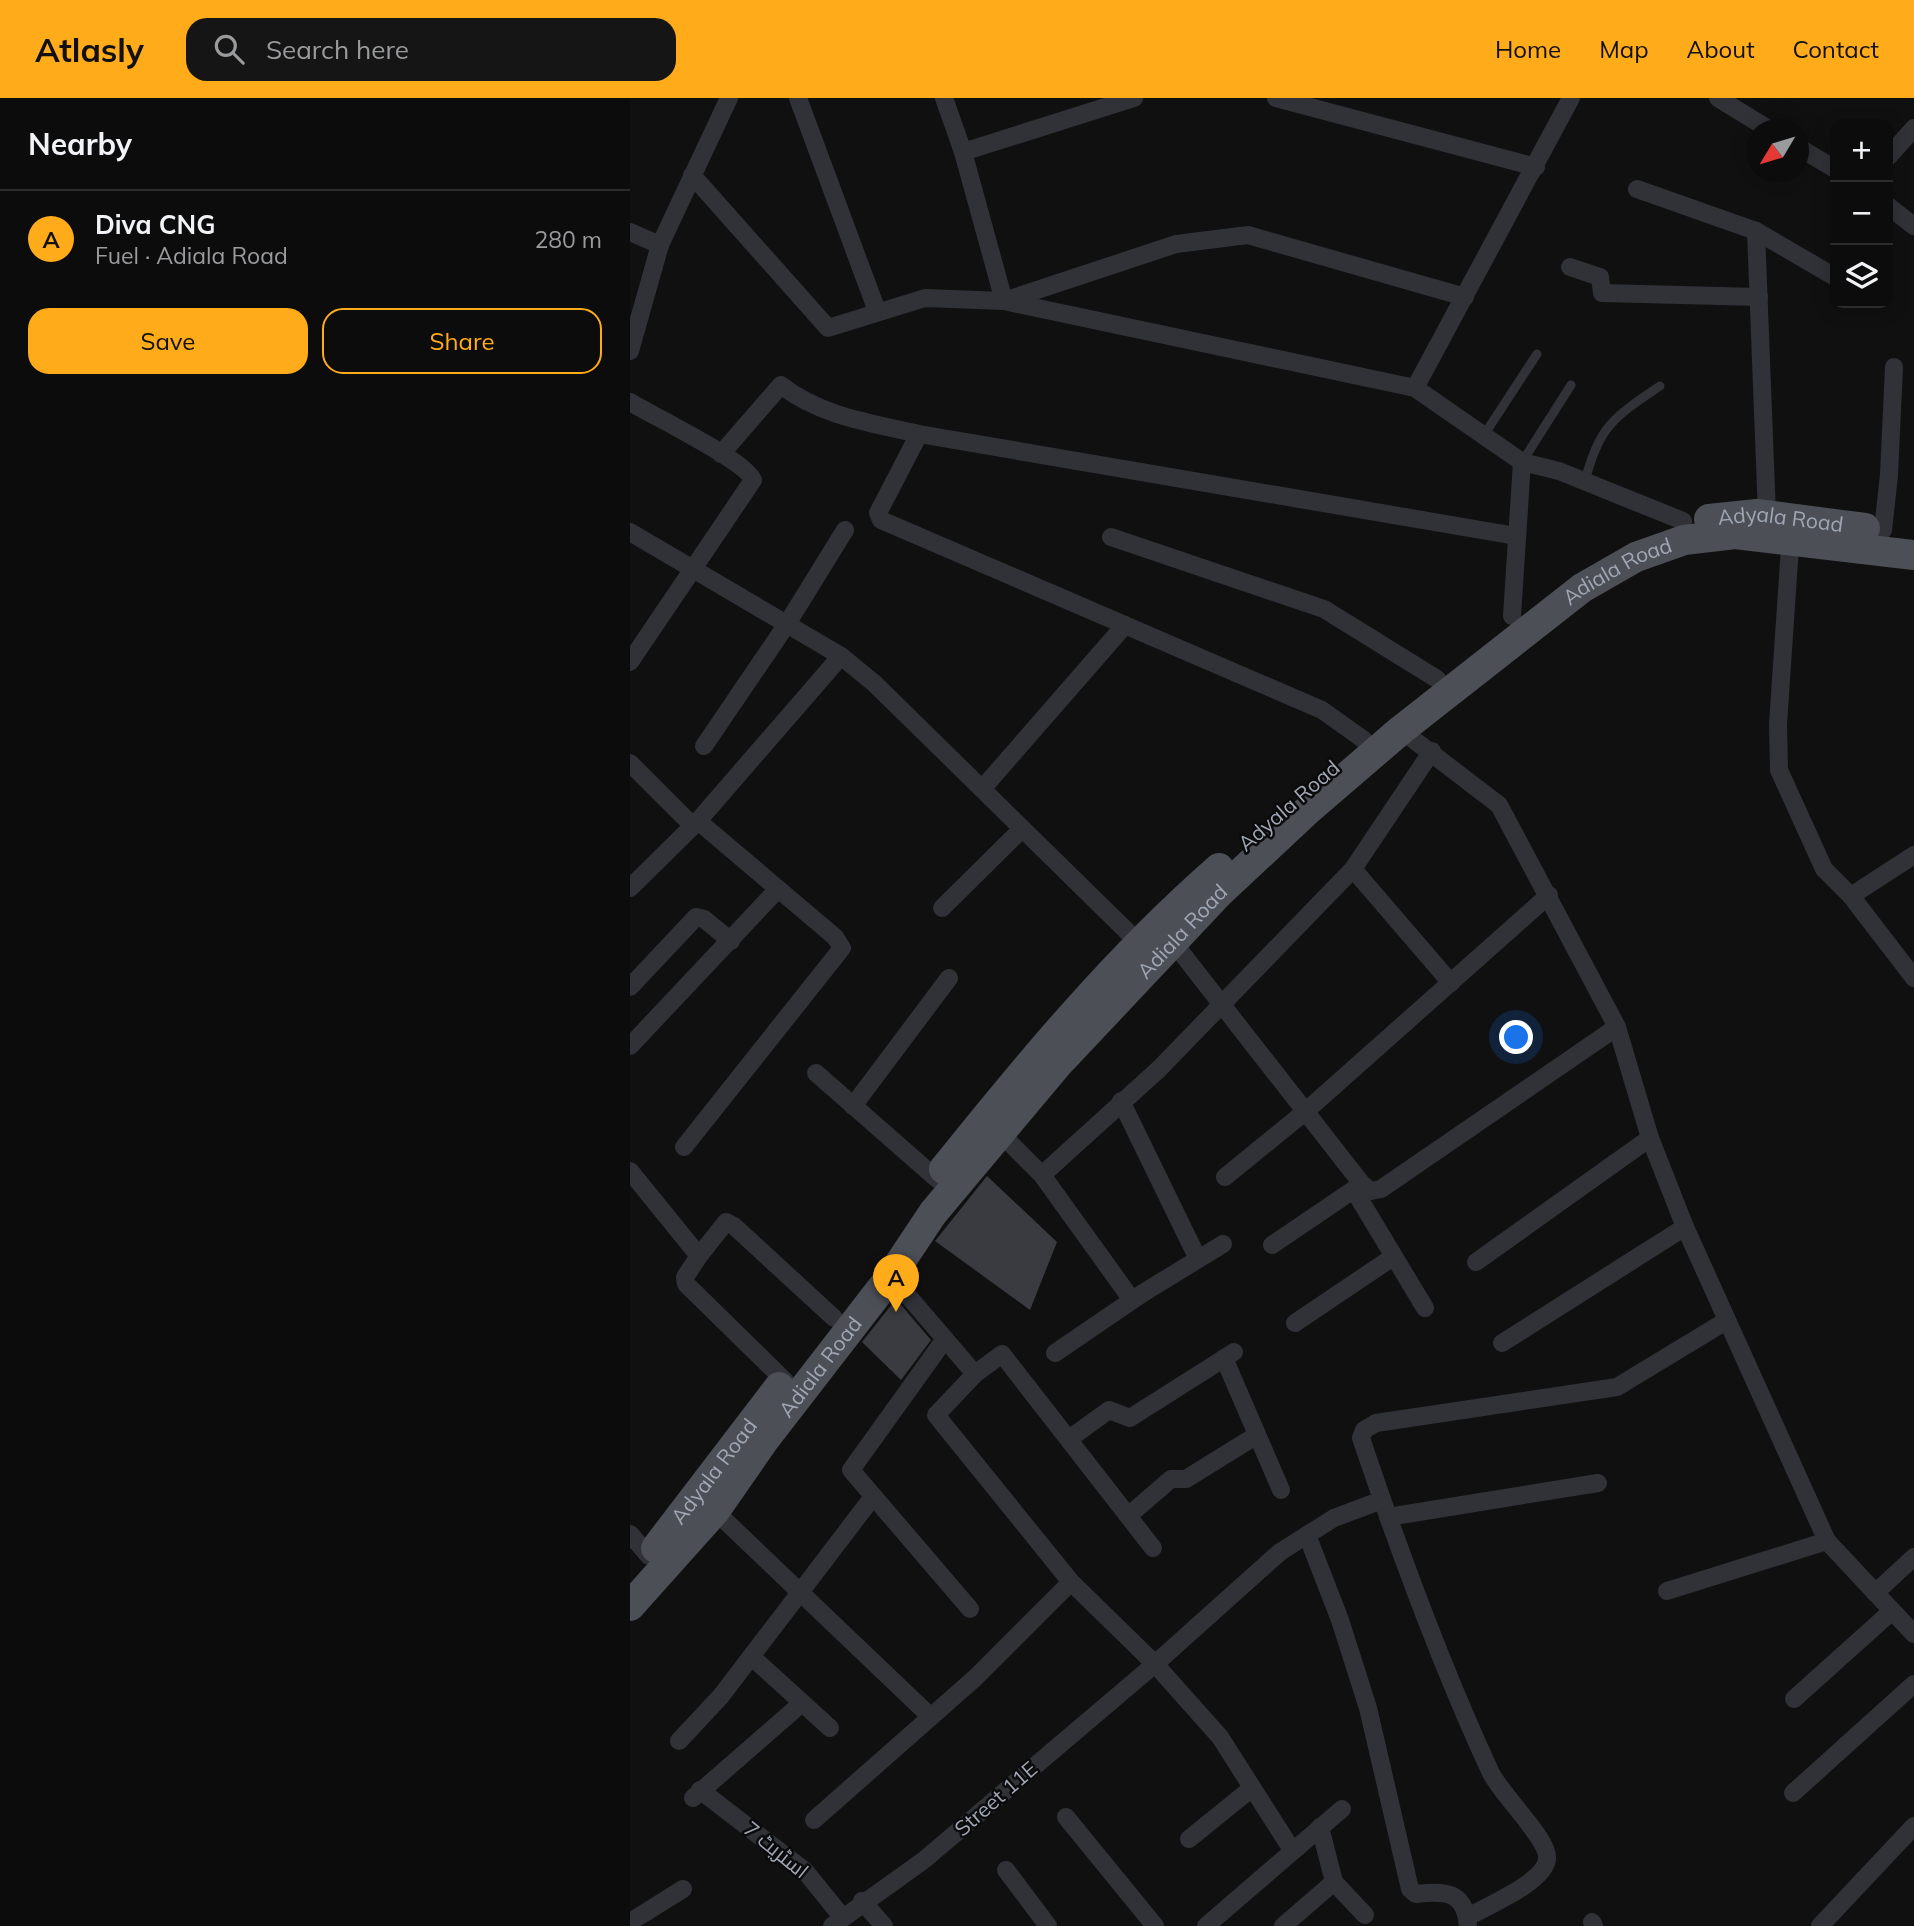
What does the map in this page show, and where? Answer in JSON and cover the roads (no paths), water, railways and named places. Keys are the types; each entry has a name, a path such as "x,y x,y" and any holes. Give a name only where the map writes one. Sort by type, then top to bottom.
{"main road":[{"name":"Adyala Road","path":"636,1555 672,1531 937,1179 1021,1073 1186,897 1364,740 1512,617 1594,557 1637,536 1683,522 1783,524 1914,534"},
{"name":"Adiala Road","path":"630,1606 715,1511 765,1439 891,1276 933,1213 1057,1065 1219,893 1308,809 1401,730 1582,587 1636,557 1684,540 1735,534 1783,524 1914,555"}],"street":[{"path":"630,351 660,245 730,98"},
{"path":"798,98 877,311"},
{"path":"944,98 963,152 1004,301"},
{"path":"963,152 1134,98"},
{"path":"1276,98 1536,167"},
{"path":"1415,388 1571,98"},
{"path":"1718,98 1752,119"},
{"path":"1893,151 1914,128"},
{"path":"1809,154 1830,166"},
{"path":"692,175 822,325 828,328 925,298 1004,301 1415,388 1522,462 1585,482 1683,522"},
{"path":"1637,189 1756,231 1830,274"},
{"path":"1893,210 1914,226"},
{"path":"1756,231 1759,297 1783,524 1779,770 1824,869 1851,896 1914,978"},
{"path":"630,232 660,245"},
{"path":"1004,301 1176,244 1248,235 1465,297"},
{"path":"1570,267 1600,277 1602,293 1759,297"},
{"path":"1883,530 1889,475 1894,367"},
{"path":"721,454 781,385 800,400 843,416 919,434 1517,536"},
{"path":"630,402 721,454 749,473 753,480 630,662"},
{"path":"919,434 878,513 881,520 1322,710 1364,740"},
{"path":"1512,617 1522,462"},
{"path":"704,746 787,624 845,530"},
{"path":"632,537 841,656 875,684 1141,945"},
{"path":"1111,537 1324,609 1437,679"},
{"path":"982,789 1125,625"},
{"path":"630,888 696,823 841,656"},
{"path":"1401,730 1499,804 1617,1027 1650,1138 1685,1227 1827,1541 1914,1634"},
{"path":"1042,1175 1159,1069 1353,869 1432,751"},
{"path":"630,763 696,823 835,937 842,948 684,1147"},
{"path":"942,908 1021,830"},
{"path":"1851,896 1914,855"},
{"path":"1353,869 1451,983"},
{"path":"630,1046 778,889"},
{"path":"1225,1177 1306,1111 1549,895"},
{"path":"630,987 696,917 704,919 731,941"},
{"path":"1173,942 1306,1111 1358,1187 1394,1257 1425,1308"},
{"path":"853,1106 949,978"},
{"path":"1358,1187 1371,1191 1381,1189 1617,1027"},
{"path":"816,1073 937,1179"},
{"path":"1121,1101 1198,1259"},
{"path":"1000,1133 1042,1175 1132,1300"},
{"path":"1476,1262 1650,1138"},
{"path":"630,1171 699,1256"},
{"path":"1272,1245 1358,1187"},
{"path":"785,1381 686,1284 685,1277 720,1227 726,1222 734,1226 834,1318"},
{"path":"1502,1343 1685,1227"},
{"path":"1055,1353 1132,1300 1223,1244"},
{"path":"1295,1323 1394,1257"},
{"path":"891,1276 975,1374"},
{"path":"1307,1535 1340,1620 1368,1708 1410,1889 1416,1894 1443,1891 1452,1894 1468,1922 1525,1886 1545,1869 1548,1856 1544,1844 1506,1798 1492,1775 1438,1656 1361,1438 1364,1430 1376,1423 1617,1387 1726,1321"},
{"path":"945,1339 853,1466 853,1475 970,1609"},
{"path":"1153,1548 1002,1354 975,1374 936,1415 1071,1583 1155,1664 1220,1737 1292,1850"},
{"path":"1069,1439 1109,1410 1130,1418 1229,1355 1257,1435 1281,1490"},
{"path":"1128,1516 1171,1479 1186,1479 1257,1435"},
{"name":"Street 11E","path":"837,1922 924,1860 1155,1664 1280,1552 1334,1518 1385,1508 1598,1483"},
{"path":"679,1741 752,1657 872,1498"},
{"path":"715,1511 931,1717"},
{"path":"1667,1591 1827,1541"},
{"path":"1875,1593 1914,1557"},
{"path":"814,1820 975,1678 1071,1583"},
{"path":"1794,1699 1892,1611"},
{"path":"752,1657 830,1728"},
{"path":"1793,1793 1914,1684"},
{"name":"اسٹریٹ 7","path":"802,1703 696,1794 805,1871 837,1922"},
{"path":"1189,1839 1252,1787"},
{"path":"1206,1926 1342,1809"},
{"path":"1066,1817 1155,1926"},
{"path":"1820,1926 1914,1826"},
{"path":"1320,1827 1334,1882 1365,1915"},
{"path":"1006,1870 1048,1926"},
{"path":"1283,1926 1334,1882"},
{"path":"630,1922 683,1889"},
{"path":"862,1902 884,1926"}],"lane":[{"path":"1484,435 1537,354"},
{"path":"1522,462 1571,385"},
{"path":"1585,482 1593,448 1606,429 1618,415 1660,386"}],"place":[{"name":"Diva CNG","path":"896,1312"}]}
